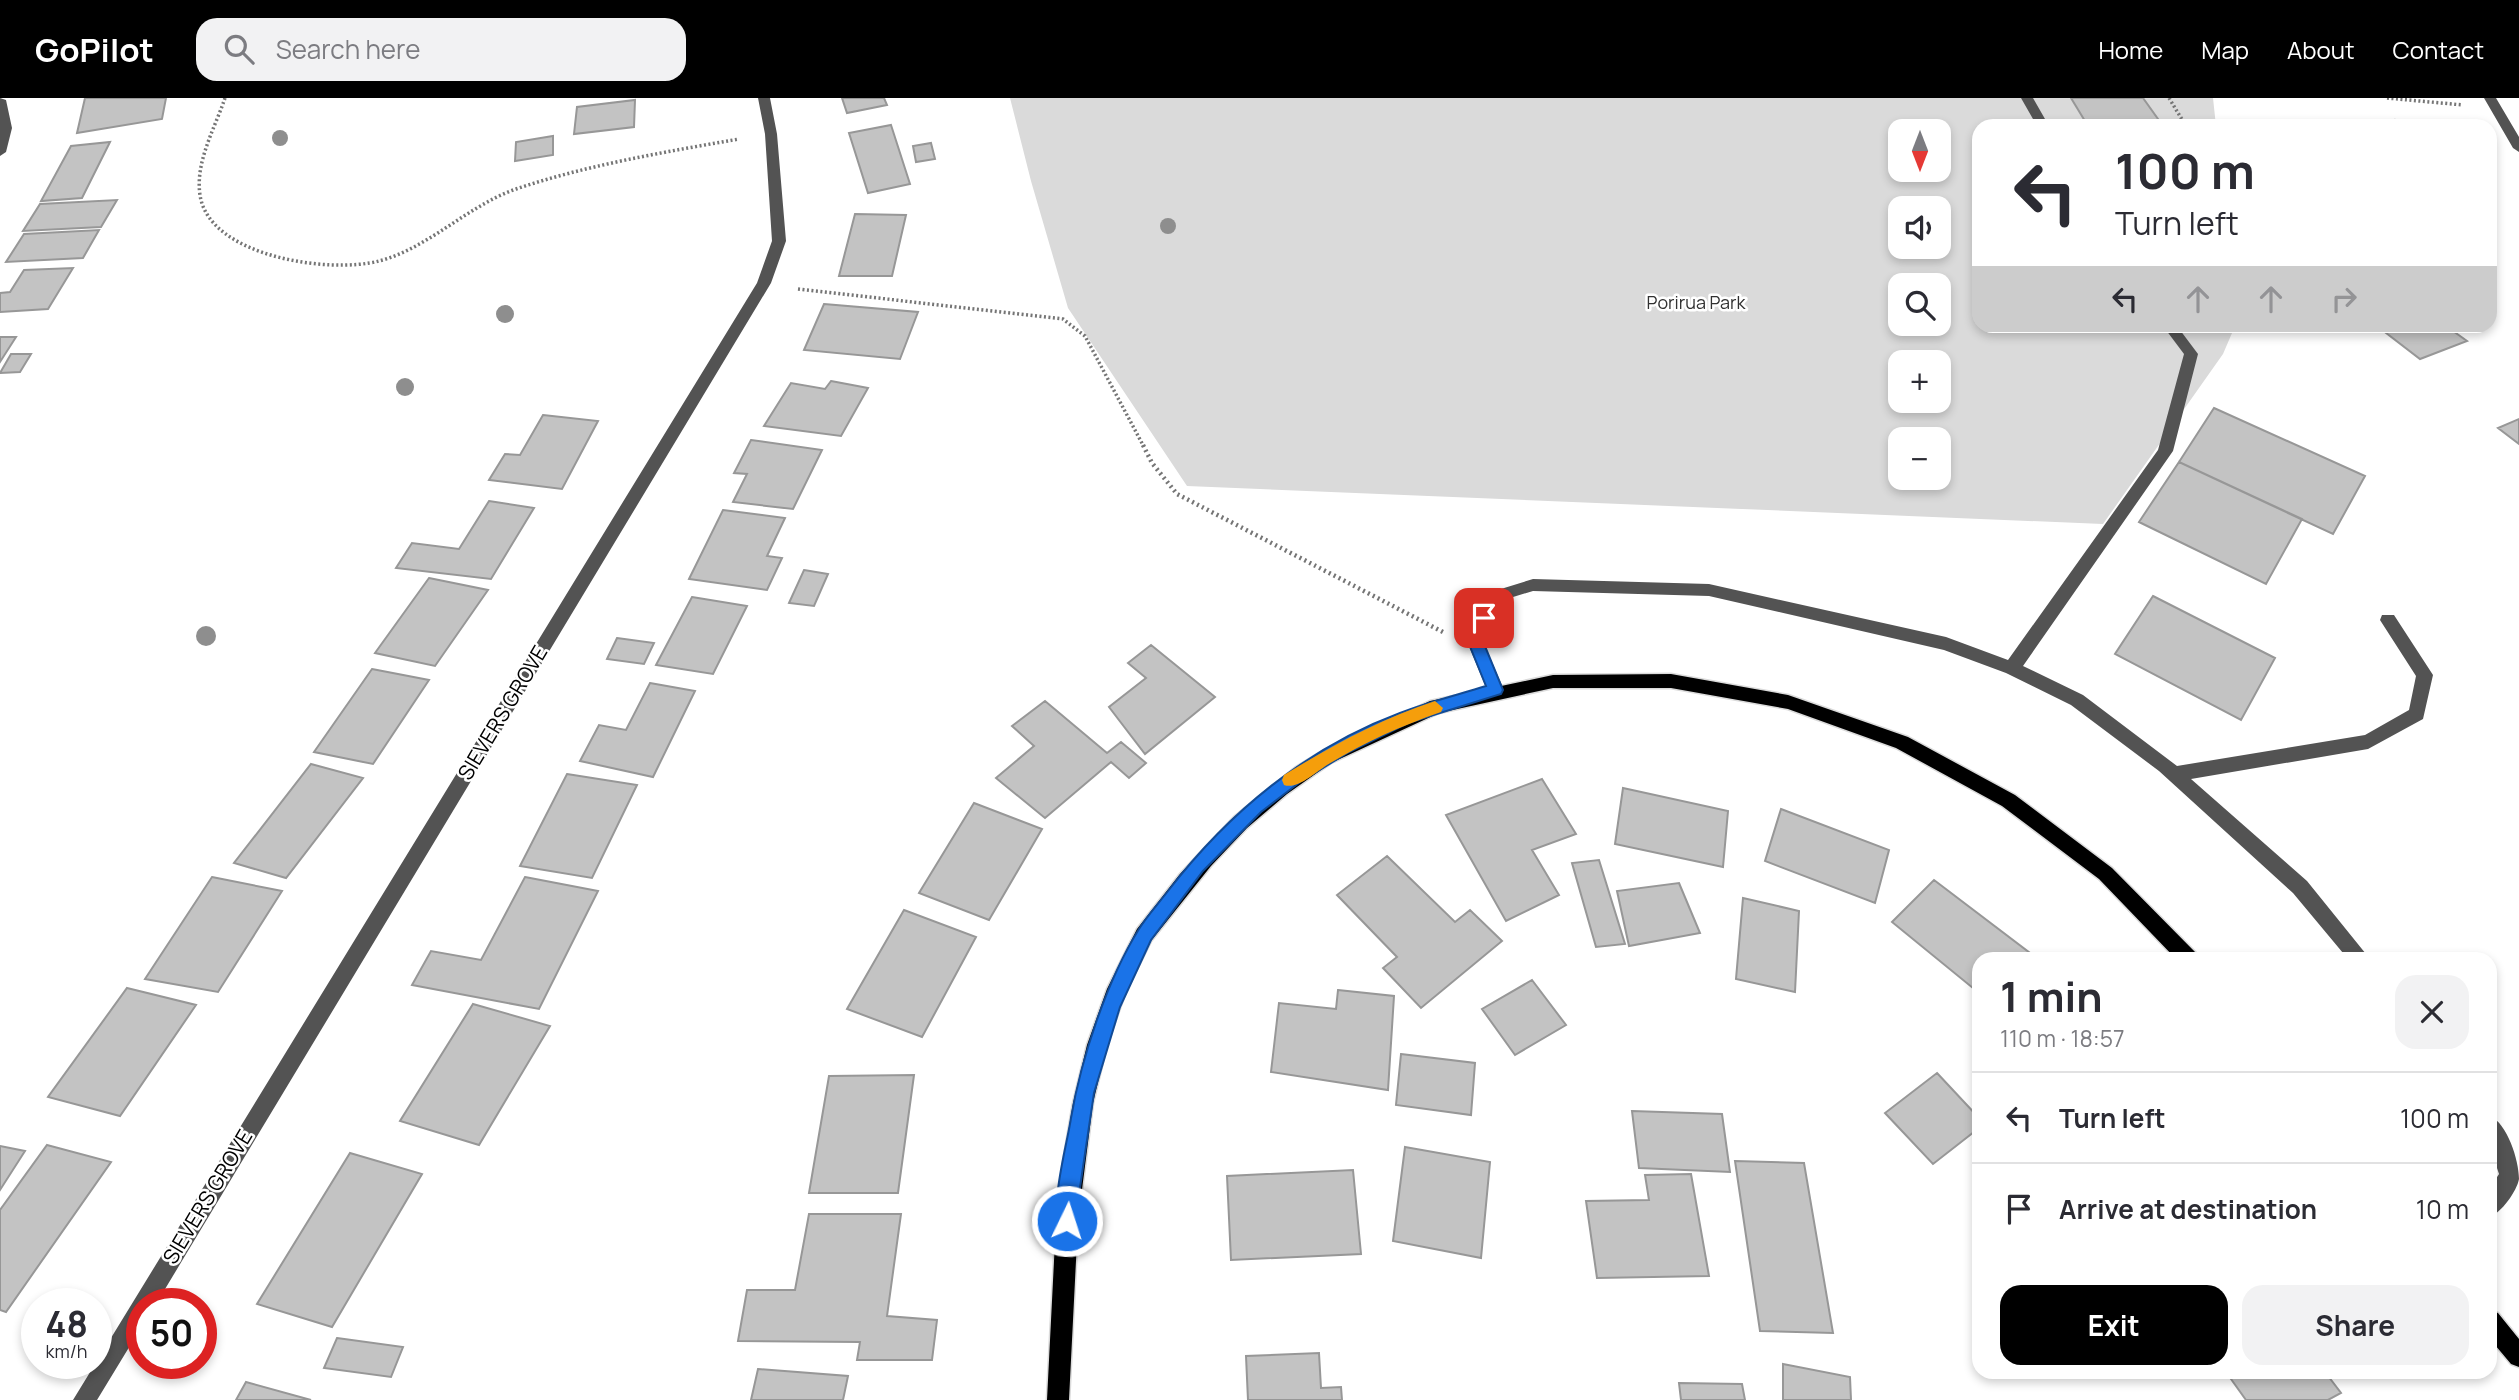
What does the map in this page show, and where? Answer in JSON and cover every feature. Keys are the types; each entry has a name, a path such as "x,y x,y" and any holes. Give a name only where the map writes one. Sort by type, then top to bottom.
{"main road":[{"path":"1058,1400 1068,1195 1084,1093 1111,1006 1145,934 1198,866 1255,807 1294,777 1343,747 1404,718 1495,690 1606,677 1696,682 1803,704 1898,739 2014,802 2104,873 2182,952"},
{"path":"2497,1329 2519,1356"}],"street":[{"name":"SIEVERS GROVE","path":"152,1288 762,285 779,241 771,134 764,98"},
{"path":"2027,98 2039,119"},
{"path":"0,100 6,128 0,152"},
{"path":"2493,103 2519,148"},
{"path":"2012,668 2165,451 2191,354 2175,333"},
{"path":"1495,690 1474,639 1493,597 1532,585 1709,590 1946,644 2012,668 2077,700 2174,774 2300,887 2354,952"},
{"path":"2174,774 2368,742 2417,714 2425,675 2388,620"},
{"path":"2497,1139 2505,1153 2510,1176 2497,1196"},
{"name":"SIEVERS GROVE","path":"85,1400 126,1332"}],"path":[{"path":"225,98 200,178 202,207 215,226 241,243 277,258 318,264 350,265 379,261 411,248 512,191 644,155 771,134"},
{"path":"2169,98 2182,119"},
{"path":"2387,98 2493,103"},
{"path":"762,285 1063,319 1085,336 1152,463 1177,494 1449,636"}],"green space":[{"name":"Porirua Park","path":"1010,98 2213,98 2215,119 1972,119 1972,333 2232,333 2223,354 2103,524 1187,486 1068,308"}],"building":[{"path":"85,98 166,98 162,119 77,133"},
{"path":"842,98 884,98 887,105 847,113"},
{"path":"2071,98 2143,98 2158,119 2084,119"},
{"path":"635,100 634,127 574,134 577,107"},
{"path":"891,125 910,184 868,193 849,133"},
{"path":"553,136 553,155 515,161 516,142"},
{"path":"110,142 82,198 41,201 71,146"},
{"path":"931,143 935,159 916,162 913,146"},
{"path":"117,200 101,227 23,231 40,204"},
{"path":"855,214 906,215 892,276 839,276"},
{"path":"99,230 83,258 6,262 24,234"},
{"path":"73,268 48,309 0,312 0,293 10,292 24,270"},
{"path":"824,304 918,312 900,359 804,350"},
{"path":"2386,333 2456,333 2467,341 2420,359"},
{"path":"0,337 16,337 0,362"},
{"path":"11,354 31,354 20,372 0,373"},
{"path":"831,381 868,388 841,436 764,426 791,383 825,389"},
{"path":"2214,408 2365,476 2333,534 2179,462"},
{"path":"543,415 598,421 562,489 489,480 505,454 520,455"},
{"path":"2519,419 2519,444 2498,428"},
{"path":"751,440 822,450 793,509 733,502 747,474 734,473"},
{"path":"2179,462 2302,519 2266,584 2139,522"},
{"path":"489,501 534,508 491,579 396,568 412,543 459,549"},
{"path":"723,510 785,518 767,556 782,558 767,590 689,579"},
{"path":"804,570 828,574 814,606 789,603"},
{"path":"429,578 488,590 435,666 375,653"},
{"path":"2153,596 2275,658 2241,720 2115,654"},
{"path":"692,597 747,606 713,674 656,665"},
{"path":"617,638 654,643 644,664 607,659"},
{"path":"1151,645 1215,697 1145,754 1109,707 1146,678 1128,663"},
{"path":"372,669 429,680 373,764 314,752"},
{"path":"650,683 695,691 653,777 580,761 599,725 626,730"},
{"path":"1045,701 1107,753 1121,742 1146,763 1129,778 1111,762 1045,818 996,778 1034,746 1012,726"},
{"path":"311,764 363,778 286,878 234,863"},
{"path":"567,774 637,785 592,878 520,866"},
{"path":"1542,779 1576,834 1532,850 1559,895 1506,921 1446,815"},
{"path":"1623,788 1728,811 1723,867 1615,844"},
{"path":"974,803 1042,829 989,920 919,893"},
{"path":"1781,809 1889,850 1875,903 1765,861"},
{"path":"1387,856 1455,922 1470,910 1502,941 1421,1008 1383,968 1397,957 1337,895"},
{"path":"1599,860 1625,944 1596,947 1572,863"},
{"path":"212,877 282,891 218,992 145,979"},
{"path":"525,877 598,891 539,1009 412,985 431,951 481,960"},
{"path":"1934,880 2029,952 1972,952 1972,987 1892,922"},
{"path":"1679,883 1700,933 1629,946 1617,891"},
{"path":"1743,898 1799,911 1795,992 1736,979"},
{"path":"904,910 976,937 922,1037 847,1009"},
{"path":"1532,980 1566,1025 1515,1055 1482,1009"},
{"path":"127,988 196,1005 120,1116 48,1097"},
{"path":"1338,990 1394,996 1388,1090 1271,1072 1279,1003 1336,1009"},
{"path":"473,1004 550,1026 479,1145 400,1121"},
{"path":"1401,1054 1475,1063 1471,1115 1396,1105"},
{"path":"1937,1073 1972,1110 1972,1133 1933,1164 1885,1113"},
{"path":"914,1075 898,1193 809,1193 829,1076"},
{"path":"1632,1111 1722,1114 1730,1172 1639,1168"},
{"path":"47,1145 111,1162 6,1312 0,1310 0,1210"},
{"path":"0,1146 25,1151 0,1190"},
{"path":"1405,1147 1490,1162 1481,1258 1393,1241"},
{"path":"350,1153 422,1174 332,1327 257,1304"},
{"path":"1735,1161 1804,1163 1833,1333 1760,1331"},
{"path":"1353,1170 1361,1254 1231,1260 1227,1176"},
{"path":"1691,1174 1709,1276 1597,1278 1586,1201 1649,1200 1645,1175"},
{"path":"809,1214 901,1214 887,1316 937,1320 932,1360 857,1360 860,1342 738,1341 747,1290 795,1290"},
{"path":"337,1338 403,1347 391,1377 324,1368"},
{"path":"1319,1353 1321,1388 1341,1387 1342,1400 1248,1400 1246,1356"},
{"path":"1783,1364 1850,1377 1851,1400 1783,1400"},
{"path":"758,1369 848,1376 843,1400 751,1400"},
{"path":"2231,1379 2330,1379 2341,1393 2328,1400 2246,1400"},
{"path":"246,1382 311,1400 236,1400"},
{"path":"1679,1383 1742,1384 1745,1400 1681,1400"}],"slow traffic":[{"path":"1290,780 1343,747 1404,718 1435,708"}],"route":[{"path":"1067,1221 1068,1195 1084,1093 1111,1006 1145,934 1198,866 1255,807 1294,777 1343,747 1404,718 1495,690 1474,639 1484,618"}]}
